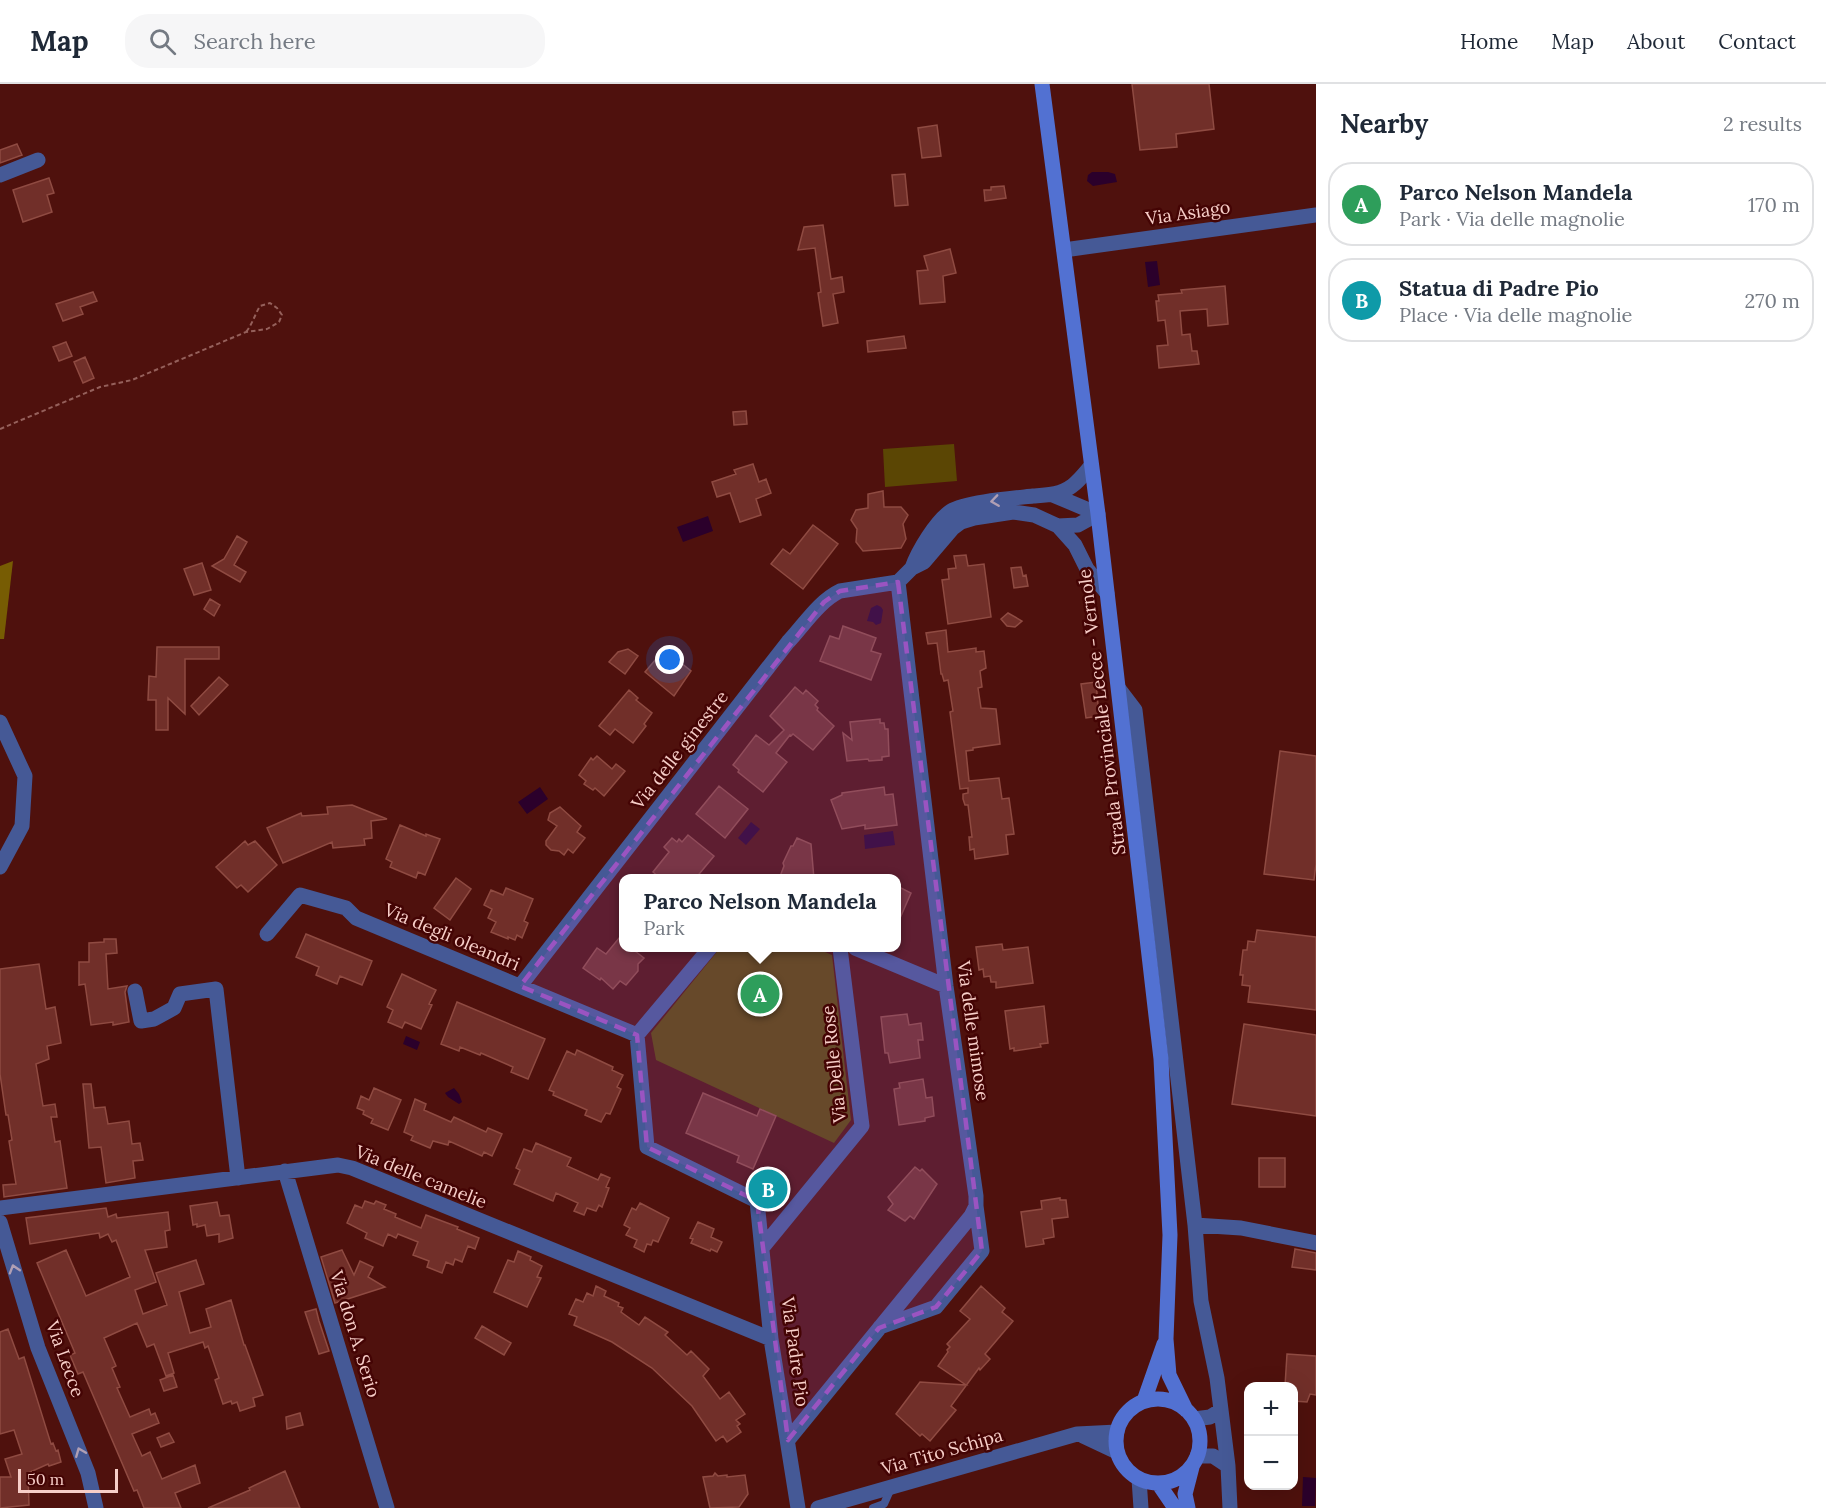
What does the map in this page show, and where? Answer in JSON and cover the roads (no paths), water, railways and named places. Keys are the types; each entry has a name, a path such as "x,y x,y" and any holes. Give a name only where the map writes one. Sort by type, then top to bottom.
{"main road":[{"name":"Strada Provinciale Lecce - Vernole","path":"1042,84 1098,514 1161,1059 1170,1235 1166,1339 1169,1375 1199,1430 1200,1443 1185,1494 1188,1508"},
{"name":"Strada Provinciale Lecce - Vernole","path":"1144,1401 1166,1339"},
{"path":"1190,1414 1177,1403 1166,1399 1144,1401 1131,1408 1122,1419 1117,1432 1118,1452 1122,1463 1139,1479 1158,1483 1177,1478 1195,1461"},
{"path":"1158,1483 1175,1508"}],"street":[{"path":"0,175 38,160"},
{"name":"Via Asiago","path":"1064,250 1316,215"},
{"path":"912,568 916,556 952,511 966,506 1053,495 1072,487 1091,466"},
{"path":"1053,495 1098,514"},
{"path":"898,582 912,568 924,562 952,528 961,522 1013,512 1034,515 1058,526 1075,545 1087,569 1107,593"},
{"path":"1058,526 1078,525 1098,514"},
{"name":"Via delle mimose","path":"879,1328 936,1307 982,1251 946,986 898,582"},
{"name":"Via delle ginestre","path":"520,986 789,642 824,602 831,595 840,591 898,582"},
{"path":"1119,689 1135,710 1195,1225 1201,1301 1217,1378 1228,1466 1230,1508"},
{"path":"0,722 25,776 22,826 1,862"},
{"name":"Via degli oleandri","path":"267,934 300,895 346,908 356,918 638,1035"},
{"path":"638,1035 707,952"},
{"name":"Via Delle Rose","path":"762,1248 862,1126 840,952"},
{"path":"865,952 946,986"},
{"path":"135,991 141,1021 154,1019 174,1008 180,994 216,989 238,1178"},
{"name":"Via Padre Pio","path":"638,1035 647,1147 757,1201 771,1338 798,1508"},
{"name":"Via delle camelie","path":"0,1208 338,1165 352,1168 771,1338"},
{"name":"Via don A. Serio","path":"285,1172 387,1508"},
{"path":"788,1440 976,1206"},
{"name":"Via Lecce","path":"0,1222 38,1348 88,1473 96,1508"},
{"path":"1195,1225 1241,1228 1316,1243"},
{"path":"1190,1414 1210,1418 1221,1410"},
{"name":"Via Tito Schipa","path":"825,1507 1077,1434 1117,1432"},
{"path":"1077,1434 1118,1452"},
{"path":"1195,1461 1213,1456 1228,1466"},
{"path":"1139,1479 1142,1508"}],"lane":[{"path":"873,1508 884,1504 892,1486"}],"place":[{"name":"Parco Nelson Mandela","path":"760,994"},
{"name":"Statua di Padre Pio","path":"768,1189"}]}
